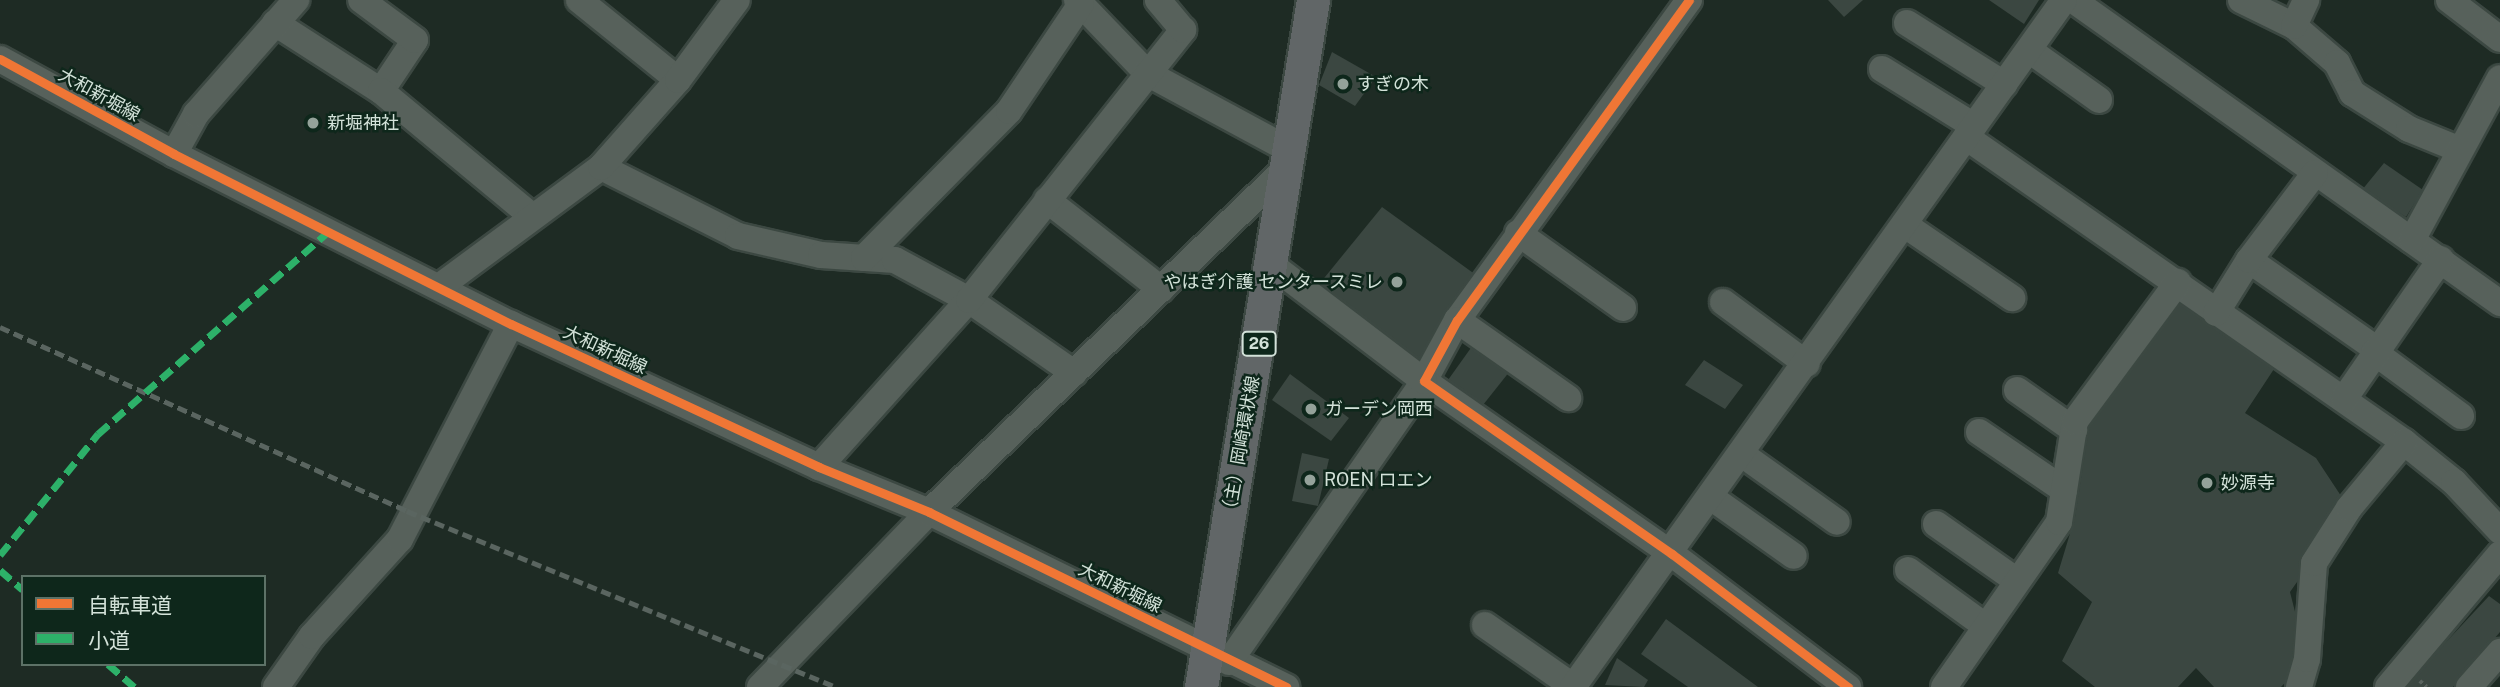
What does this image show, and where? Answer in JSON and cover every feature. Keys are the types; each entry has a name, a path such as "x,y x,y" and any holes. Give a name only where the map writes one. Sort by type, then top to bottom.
{"main road":[{"name":"（主）岡崎環状線","path":"1200,687 1218,655 1314,0"}],"street":[{"path":"174,154 195,114 296,0"},
{"path":"360,0 415,40 381,91"},
{"path":"579,0 678,80"},
{"path":"439,288 601,167 678,80 737,0"},
{"path":"819,467 969,300 1182,30 1157,0"},
{"path":"1218,655 1424,381 1457,320 1689,0"},
{"path":"1485,625 1574,687 1712,499 2064,0"},
{"path":"2073,0 2500,303"},
{"path":"2241,0 2294,26 2337,63 2351,93 2409,129 2458,149"},
{"path":"2294,26 2306,0"},
{"path":"2449,0 2500,39"},
{"path":"760,687 929,512 1161,289 1289,159 1147,73 1079,2 1009,111 864,258"},
{"path":"275,23 381,91 533,217"},
{"path":"1907,23 2004,84"},
{"path":"2028,50 2099,100"},
{"name":"大和新堀線","path":"0,59 174,154 512,324 819,467 929,512 1286,687"},
{"path":"1882,69 2178,282 2216,313 2404,442 2454,482 2500,531"},
{"path":"2412,240 2458,149 2500,78"},
{"path":"601,167 738,236 789,250 895,260 969,300 1074,373"},
{"path":"2216,313 2249,260 2315,173"},
{"path":"1047,200 1161,289"},
{"path":"1905,225 2012,298"},
{"path":"1518,233 1623,308"},
{"path":"2344,399 2375,350 2441,259"},
{"path":"2249,260 2375,350 2461,416"},
{"path":"1273,266 1424,381 1672,554 1848,687"},
{"path":"1944,687 2059,522 2075,421 2178,282"},
{"path":"1723,302 1807,364"},
{"path":"1457,320 1568,398"},
{"path":"276,687 312,636 400,539 512,324"},
{"path":"2017,390 2074,430"},
{"path":"1979,432 2064,490"},
{"path":"2299,687 2307,659 2314,563 2349,508 2404,442"},
{"path":"1743,455 1837,522"},
{"path":"1712,499 1794,556"},
{"path":"1936,524 2017,581"},
{"path":"2388,687 2500,554"},
{"path":"1909,570 1985,626"},
{"path":"2469,687 2500,652"}],"building":[{"path":"1828,0 1863,0 1844,17"},
{"path":"1989,0 2039,0 2024,24"},
{"path":"1332,52 1376,77 1355,106 1319,85"},
{"path":"2384,163 2423,190 2406,217 2362,190"},
{"name":"やはぎ介護 センタースミレ","path":"1382,207 1476,275 1418,365 1316,288"},
{"name":"妙源寺","path":"2183,301 2274,369 2245,413 2316,458 2349,508 2290,592 2307,659 2281,687 2214,687 2196,668 2178,687 2095,687 2062,661 2092,602 2058,573 2075,517 2091,414"},
{"path":"1473,345 1510,371 1483,405 1448,380"},
{"path":"1704,360 1743,385 1725,409 1685,385"},
{"name":"ガーデン岡西","path":"1290,374 1349,418 1331,441 1272,400"},
{"name":"ROEN ロエン","path":"1302,453 1329,459 1318,506 1292,501"},
{"path":"2489,596 2500,604 2500,632 2453,687 2404,687"},
{"path":"1666,619 1758,687 1688,687 1641,654"},
{"path":"1617,658 1648,680 1644,687 1605,685"}],"railway":[{"path":"0,327 407,511 836,687"}],"marked path":[{"path":"0,555 98,434 328,232"},
{"path":"0,570 21,588"},
{"path":"110,666 134,687"}],"cycle path":[{"path":"1689,0 1457,320 1424,381 1672,554 1848,687"},
{"path":"0,59 174,154 511,324 819,467 929,512 1286,687"}],"place":[{"name":"すぎの木","path":"1343,84"},
{"name":"新堀神社","path":"313,123"},
{"name":"やはぎ介護 センタースミレ","path":"1397,282"},
{"name":"ガーデン岡西","path":"1311,409"},
{"name":"ROEN ロエン","path":"1310,480"},
{"name":"妙源寺","path":"2207,483"}]}
